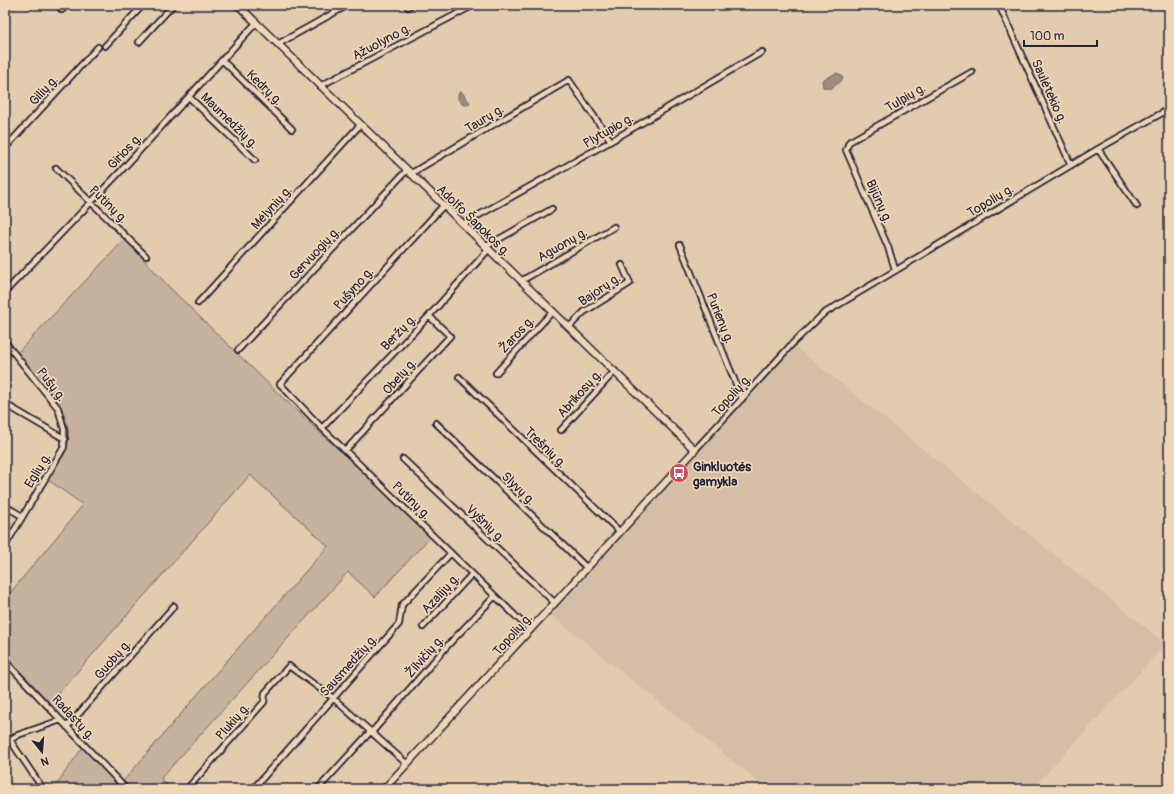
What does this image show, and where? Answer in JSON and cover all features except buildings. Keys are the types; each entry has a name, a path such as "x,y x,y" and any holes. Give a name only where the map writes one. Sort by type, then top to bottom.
{"street":[{"path":"57,5 62,10 67,5"},
{"path":"105,46 143,5"},
{"path":"139,42 173,5"},
{"name":"Adolfo Šapokos g.","path":"238,5 695,450"},
{"path":"278,44 348,5"},
{"path":"407,5 408,7 411,5"},
{"name":"Ąžuolyno g.","path":"320,86 474,5"},
{"name":"Saulėtekio g.","path":"1000,5 1071,165"},
{"name":"Girios g.","path":"5,292 91,202 256,23"},
{"name":"Gilių g.","path":"5,148 98,48"},
{"name":"Plytupio g.","path":"463,224 611,141 762,52"},
{"name":"Kedrų g.","path":"222,60 292,129"},
{"name":"Tulpių g.","path":"849,142 972,72"},
{"name":"Taurų g.","path":"409,172 569,80 611,141"},
{"name":"Maumedžių g.","path":"189,96 255,160"},
{"name":"Topolių g.","path":"384,789 742,399 807,329 823,314 895,269 1098,149 1169,109"},
{"name":"Mėlynių g.","path":"198,303 360,124"},
{"name":"Bijūnų g.","path":"849,142 846,150 888,247 895,269"},
{"path":"1098,149 1136,206"},
{"name":"Putinų g.","path":"56,168 146,256"},
{"name":"Gervuogių g.","path":"238,350 409,172"},
{"name":"Pušyno g.","path":"280,384 443,206"},
{"name":"Beržų g.","path":"322,428 429,316 487,248 552,209"},
{"name":"Aguonų g.","path":"521,281 614,226"},
{"name":"Purienų g.","path":"680,245 742,399"},
{"name":"Bajorų g.","path":"569,327 584,312 630,284 622,265"},
{"name":"Žaros g.","path":"496,373 553,311"},
{"name":"Obelų g.","path":"345,451 450,336 429,316"},
{"name":"Pušų g.","path":"5,342 58,408 65,439 64,447"},
{"name":"Abrikosų g.","path":"561,430 614,371"},
{"name":"Trešnių g.","path":"459,376 620,532"},
{"name":"Putinų g.","path":"280,384 345,451 530,630"},
{"path":"5,404 65,439"},
{"name":"Slyvų g.","path":"436,423 587,568"},
{"name":"Eglių g.","path":"5,546 64,447"},
{"name":"Vyšnių g.","path":"402,459 555,603"},
{"path":"5,506 22,516"},
{"name":"Sausmedžių g.","path":"253,789 399,624 402,605 451,553"},
{"name":"Azalijų g.","path":"423,627 472,574"},
{"name":"Žilvičių g.","path":"318,789 448,645 495,596"},
{"name":"Guobų g.","path":"67,727 174,606"},
{"name":"Radastų g.","path":"5,661 126,789"},
{"name":"Plukių g.","path":"187,789 264,702 265,693 288,666 333,698"},
{"path":"333,698 407,764"},
{"path":"5,743 18,735 61,720"},
{"path":"10,740 43,789"}],"shaded area":[{"path":"837,73 843,78 840,82 830,89 823,87 822,80"},
{"path":"461,91 470,103 468,105 463,105 458,99 458,94"},
{"path":"125,239 170,288 283,398 431,536 375,597 348,572 161,778 170,789 53,789 83,747 119,786 328,546 250,475 50,703 18,669 5,659 5,599 83,505 47,479 66,452 69,435 66,422 61,409 53,397 17,353"},
{"path":"794,346 1166,644 1032,789 767,789 549,613"}],"place":[{"name":"Ginkluotės gamykla","path":"679,473"}]}
